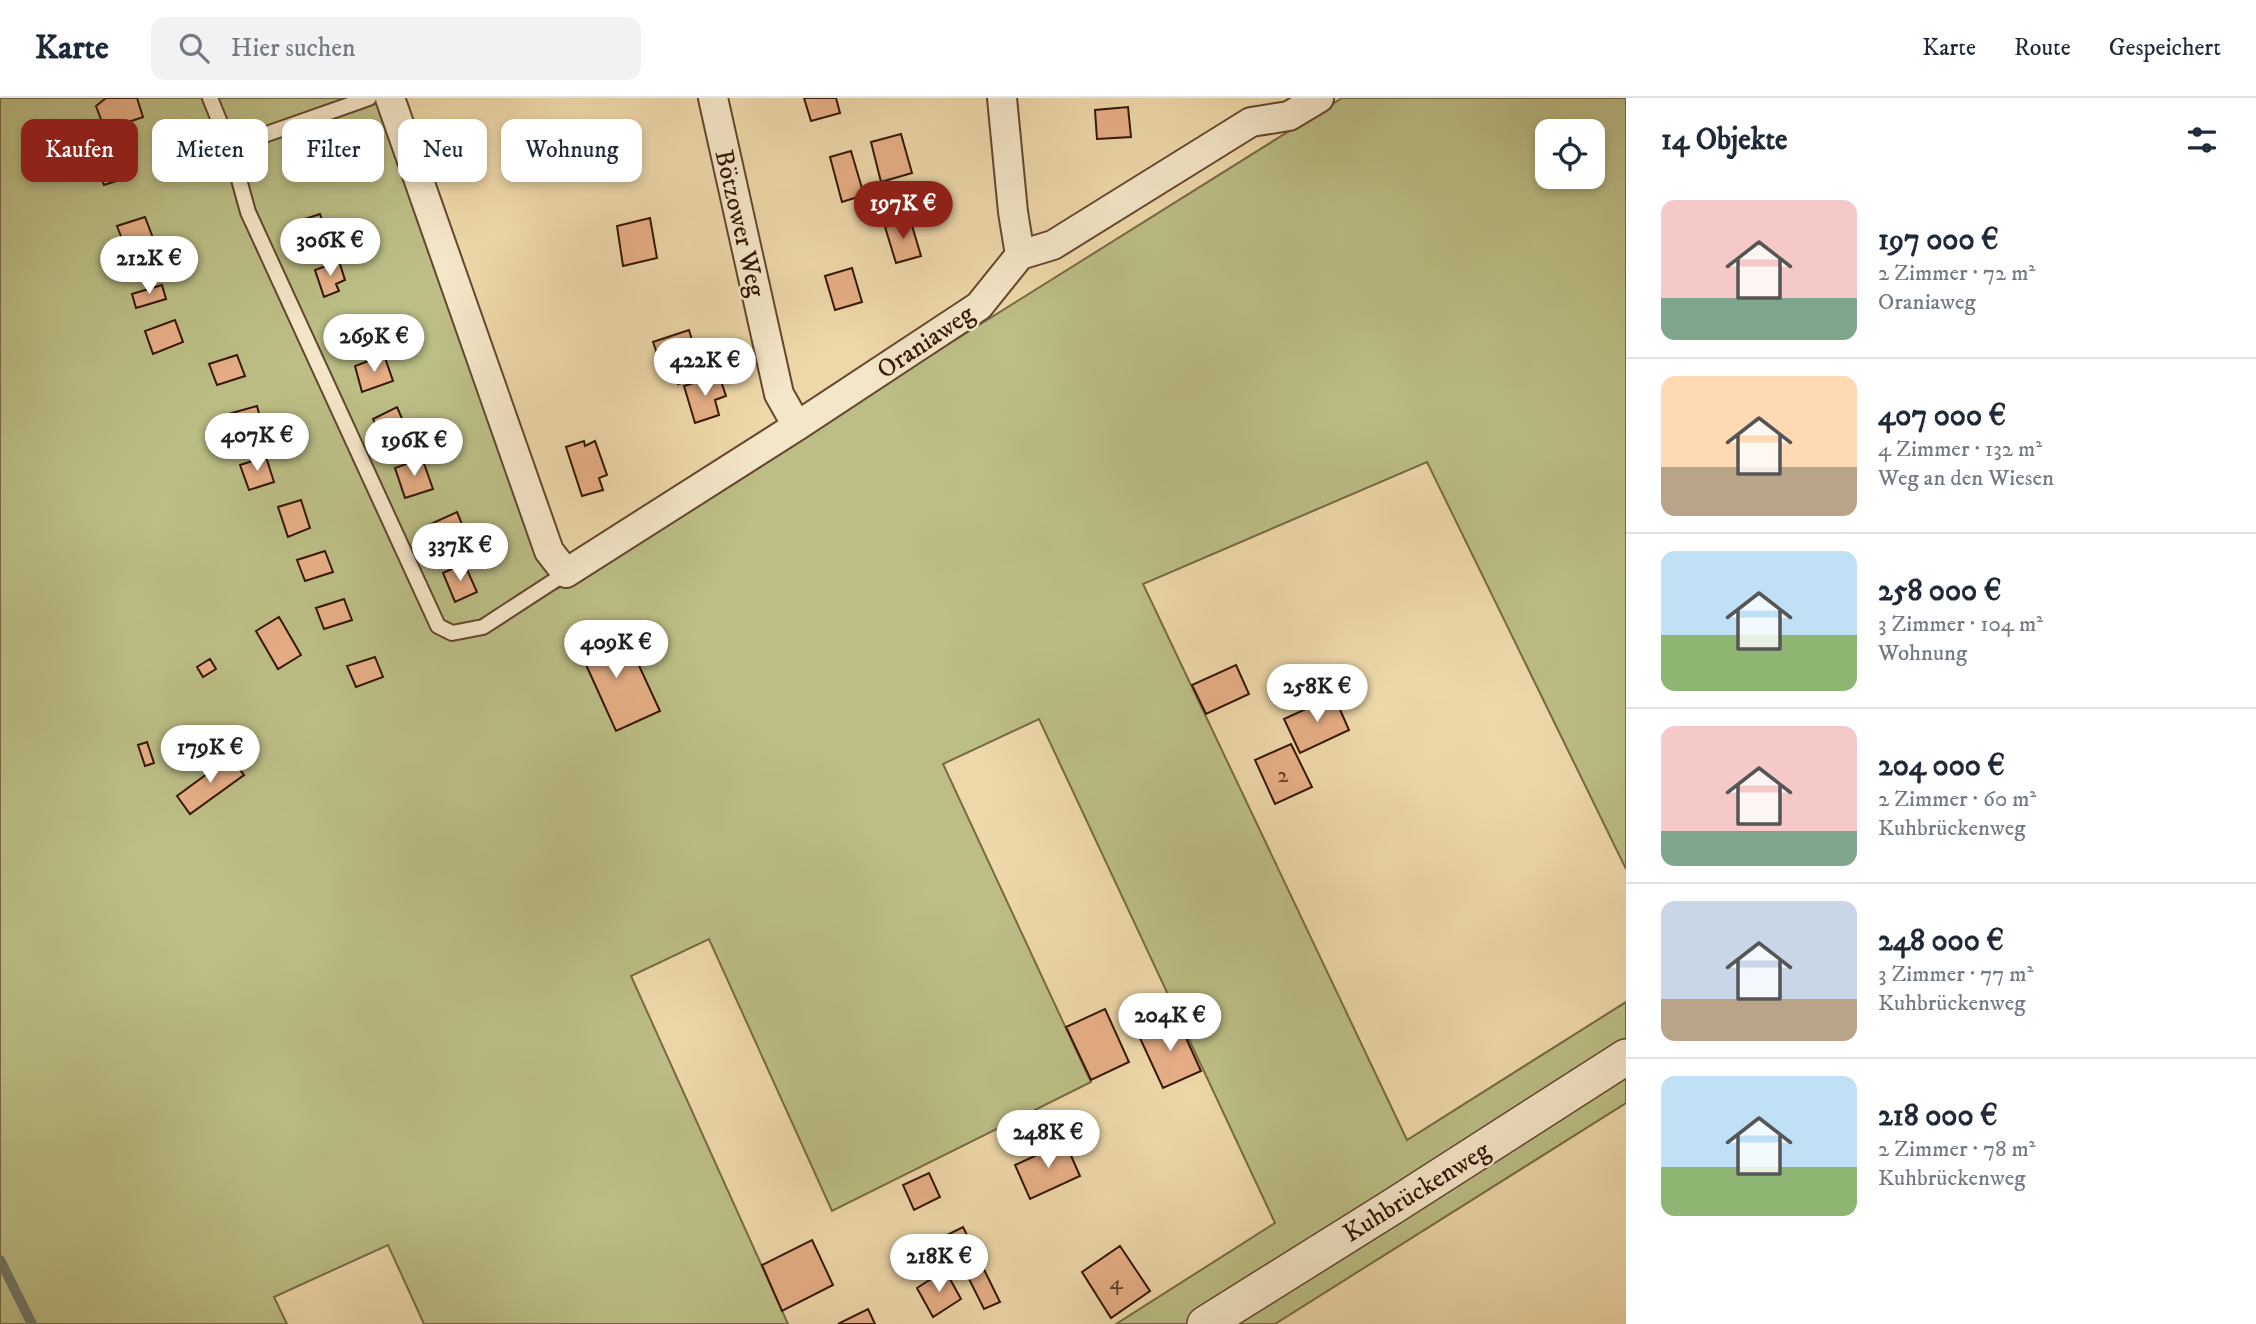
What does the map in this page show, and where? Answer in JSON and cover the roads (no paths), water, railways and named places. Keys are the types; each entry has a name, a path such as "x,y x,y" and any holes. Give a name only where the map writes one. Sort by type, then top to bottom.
{"street":[{"path":"390,98 549,551 566,573"},
{"name":"Bötzower Weg","path":"713,98 779,394 797,426"},
{"path":"1002,98 1020,255 1053,245 1255,110 1289,116 1319,98"},
{"name":"Oraniaweg","path":"566,573 979,306 1020,255"},
{"name":"Kuhbrückenweg","path":"1205,1324 1626,1056"}],"lane":[{"path":"210,98 219,119"},
{"path":"268,134 369,98"},
{"path":"240,182 248,212 438,625 452,634 483,627 566,573"}],"waterway":[{"path":"0,1260 32,1324"}]}
